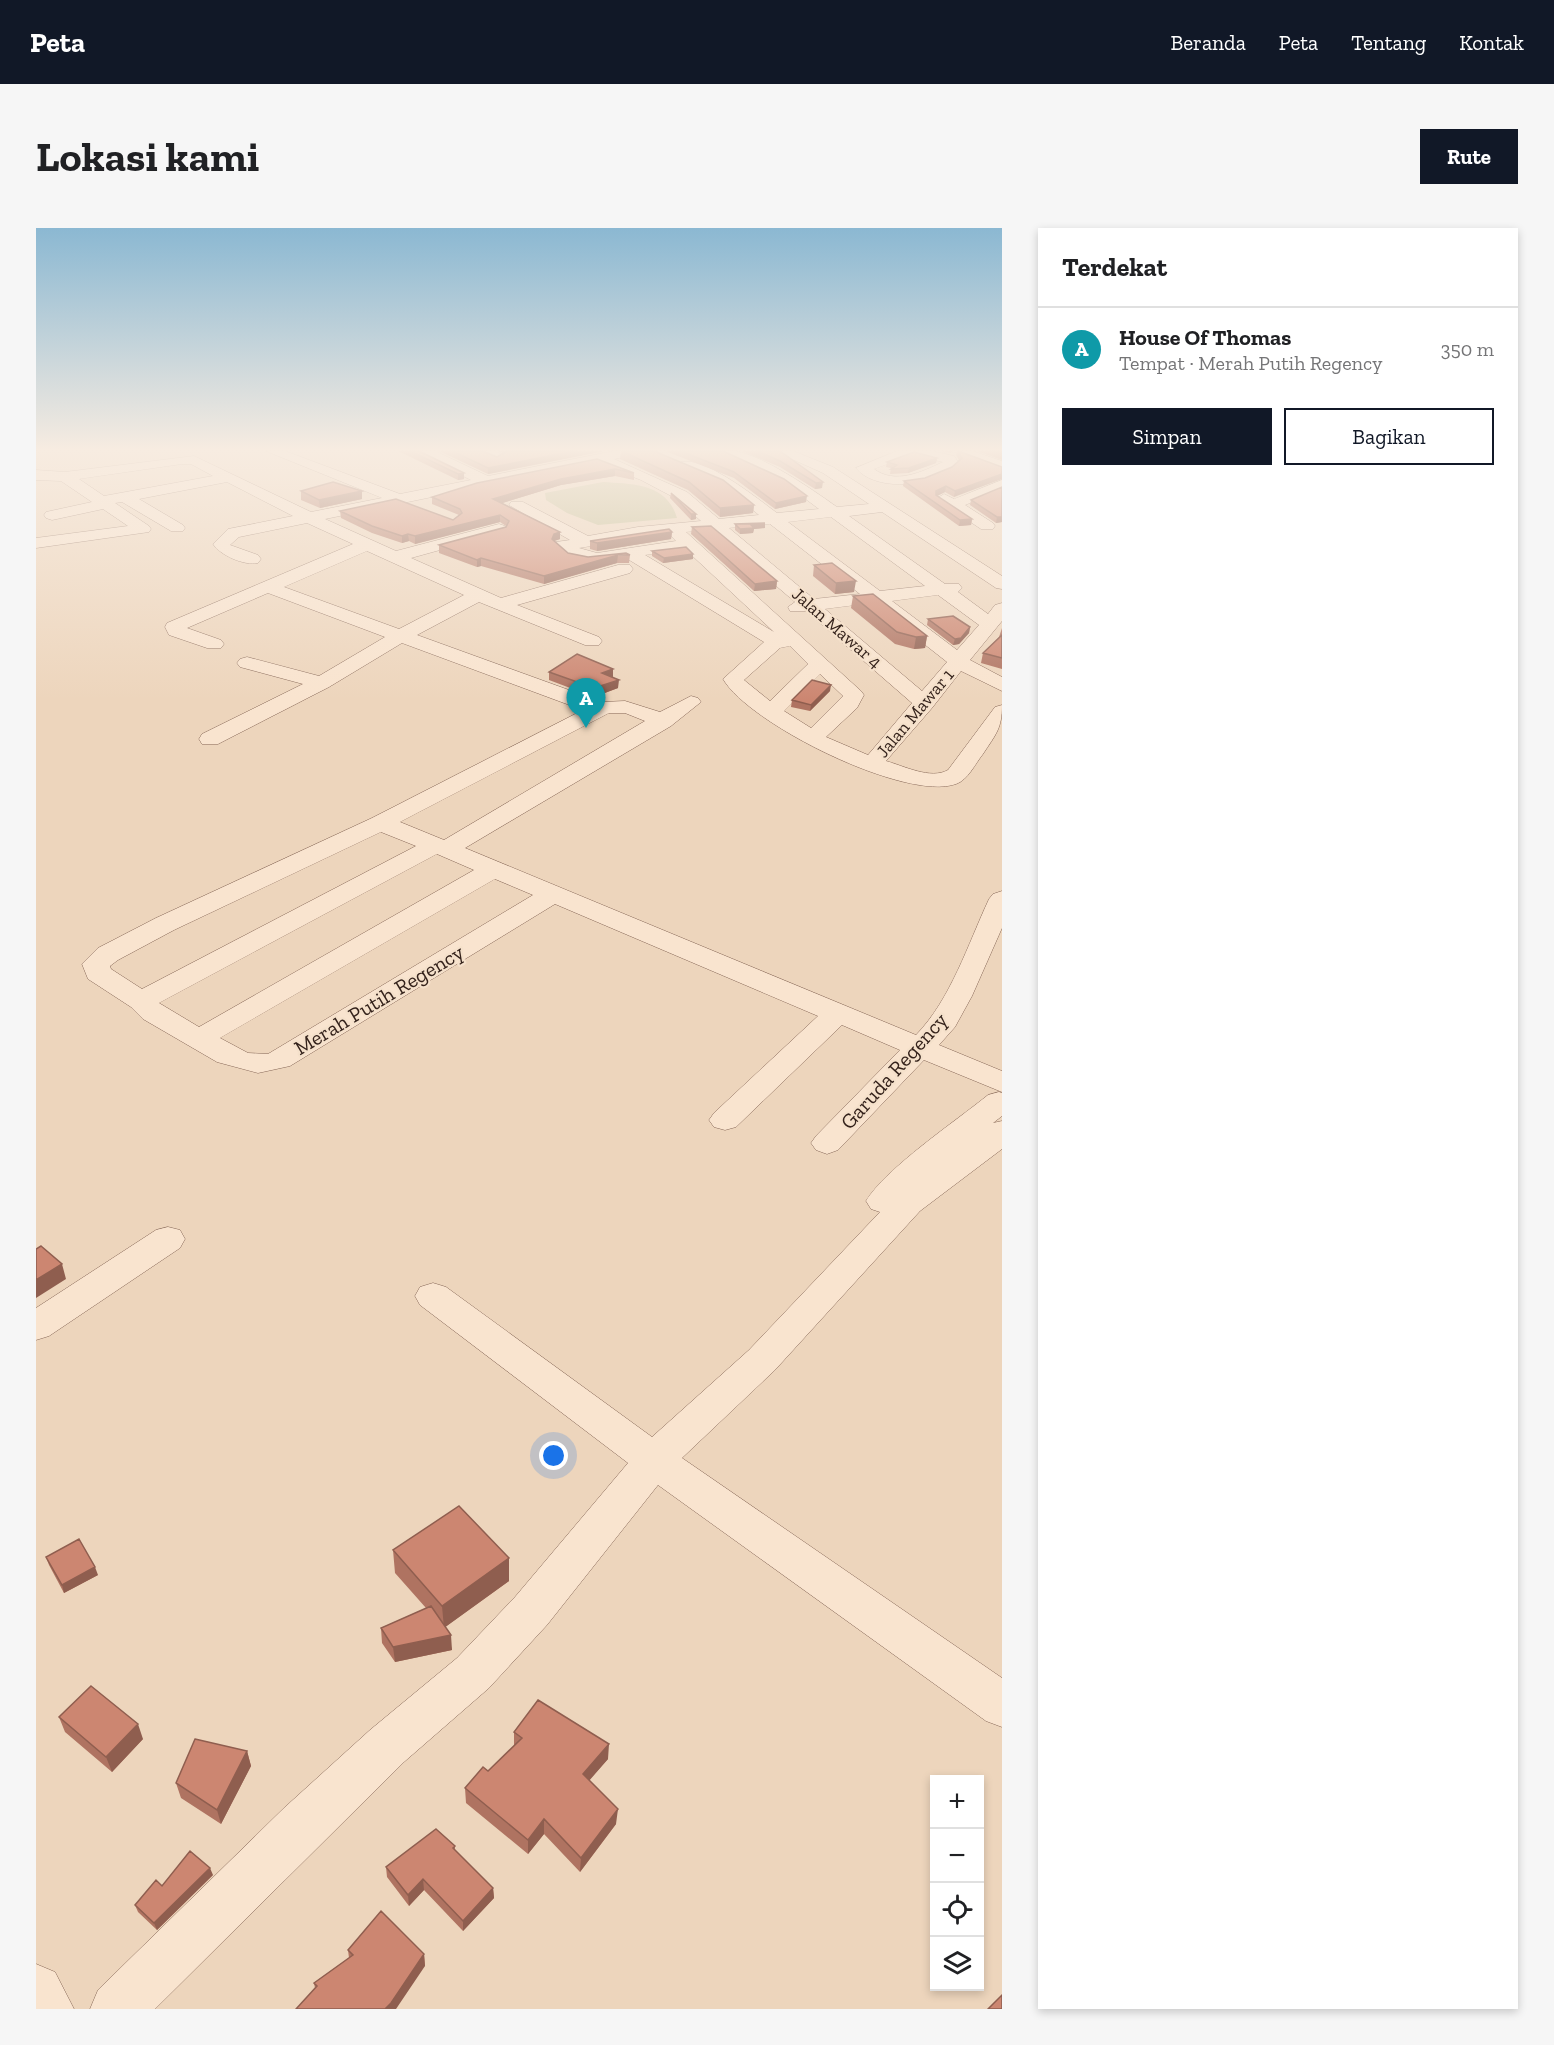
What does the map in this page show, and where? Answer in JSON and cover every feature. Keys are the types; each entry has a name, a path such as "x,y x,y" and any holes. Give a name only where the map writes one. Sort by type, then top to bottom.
{"street":[{"path":"36,543 104,534"},
{"path":"232,534 223,540 221,544 224,548 252,559"},
{"path":"346,534 499,604 592,641"},
{"path":"395,557 480,534"},
{"path":"572,534 583,540"},
{"path":"627,534 583,540 562,547 588,558 689,545"},
{"path":"678,534 762,611 786,641"},
{"name":"Jalan Mawar 4","path":"728,534 925,704"},
{"path":"793,534 958,662 1002,685"},
{"path":"864,534 943,589 996,616"},
{"path":"927,534 1000,583"},
{"path":"214,644 176,630 174,627 265,586 369,544"},
{"path":"628,552 786,641 819,664 855,698 811,739"},
{"path":"499,604 614,571 649,564"},
{"path":"762,611 1000,583"},
{"path":"265,586 398,637 601,709 610,706 632,708 663,721"},
{"path":"210,739 322,683 398,637 480,594"},
{"name":"Jalan Mawar 1","path":"871,765 925,704 996,616"},
{"path":"786,641 734,679 742,690 811,739 871,765 923,779 937,781 952,778 1002,711"},
{"path":"247,663 322,683"},
{"path":"772,711 819,664"},
{"path":"141,1001 441,847 663,721 691,702"},
{"name":"Merah Putih Regency","path":"553,894 272,1063 249,1065 171,1025 150,1012 141,1001 98,973 96,964 108,954 165,924 381,823 601,709"},
{"path":"381,823 920,1048 1001,1104"},
{"path":"200,1038 494,869"},
{"name":"Garuda Regency","path":"827,1143 940,1027 958,996 1002,899"},
{"path":"725,1120 837,1014"},
{"path":"868,1215 904,1180 1001,1104"},
{"path":"117,2009 302,1826 387,1746 473,1673 531,1611 654,1460 762,1360 908,1203 981,1151 1001,1104"},
{"path":"36,1326 168,1239"},
{"path":"433,1296 654,1460 1002,1706"},
{"path":"36,1990 47,2009"}],"building":[{"path":"480,534 554,534 552,539 568,553 588,557 626,553 630,555 618,555 544,576 481,558 477,560 439,545"},
{"path":"635,534 658,534 597,543 590,541"},
{"path":"700,534 721,534 777,581 755,584"},
{"path":"686,547 693,554 664,558 652,551"},
{"path":"832,563 856,581 836,583 814,565"},
{"path":"873,594 927,636 916,637 897,632 853,596"},
{"path":"953,616 970,627 961,638 955,639 928,619"},
{"path":"1002,635 1002,658 983,653"},
{"path":"577,654 613,669 602,673 619,680 594,688 549,672"},
{"path":"812,680 831,685 811,705 792,700"},
{"path":"41,1246 62,1264 36,1280 36,1249"},
{"path":"459,1506 509,1558 442,1606 393,1550"},
{"path":"79,1539 95,1567 62,1585 46,1557"},
{"path":"431,1606 451,1635 393,1647 381,1628"},
{"path":"91,1686 138,1724 106,1757 59,1717"},
{"path":"538,1700 609,1744 583,1774 618,1809 581,1858 544,1819 528,1840 465,1788 483,1767 488,1771 522,1738 514,1732"},
{"path":"195,1739 247,1751 217,1810 176,1783"},
{"path":"436,1829 455,1846 453,1848 493,1888 463,1921 423,1879 408,1895 386,1867"},
{"path":"190,1851 210,1868 154,1923 135,1905 156,1880 162,1886"},
{"path":"381,1911 424,1954 391,2003 385,2009 296,2009 317,1986 314,1983 353,1955 348,1950"},
{"path":"1002,1995 1002,2009 988,2009"}],"place":[{"name":"House Of Thomas","path":"586,728"}]}
